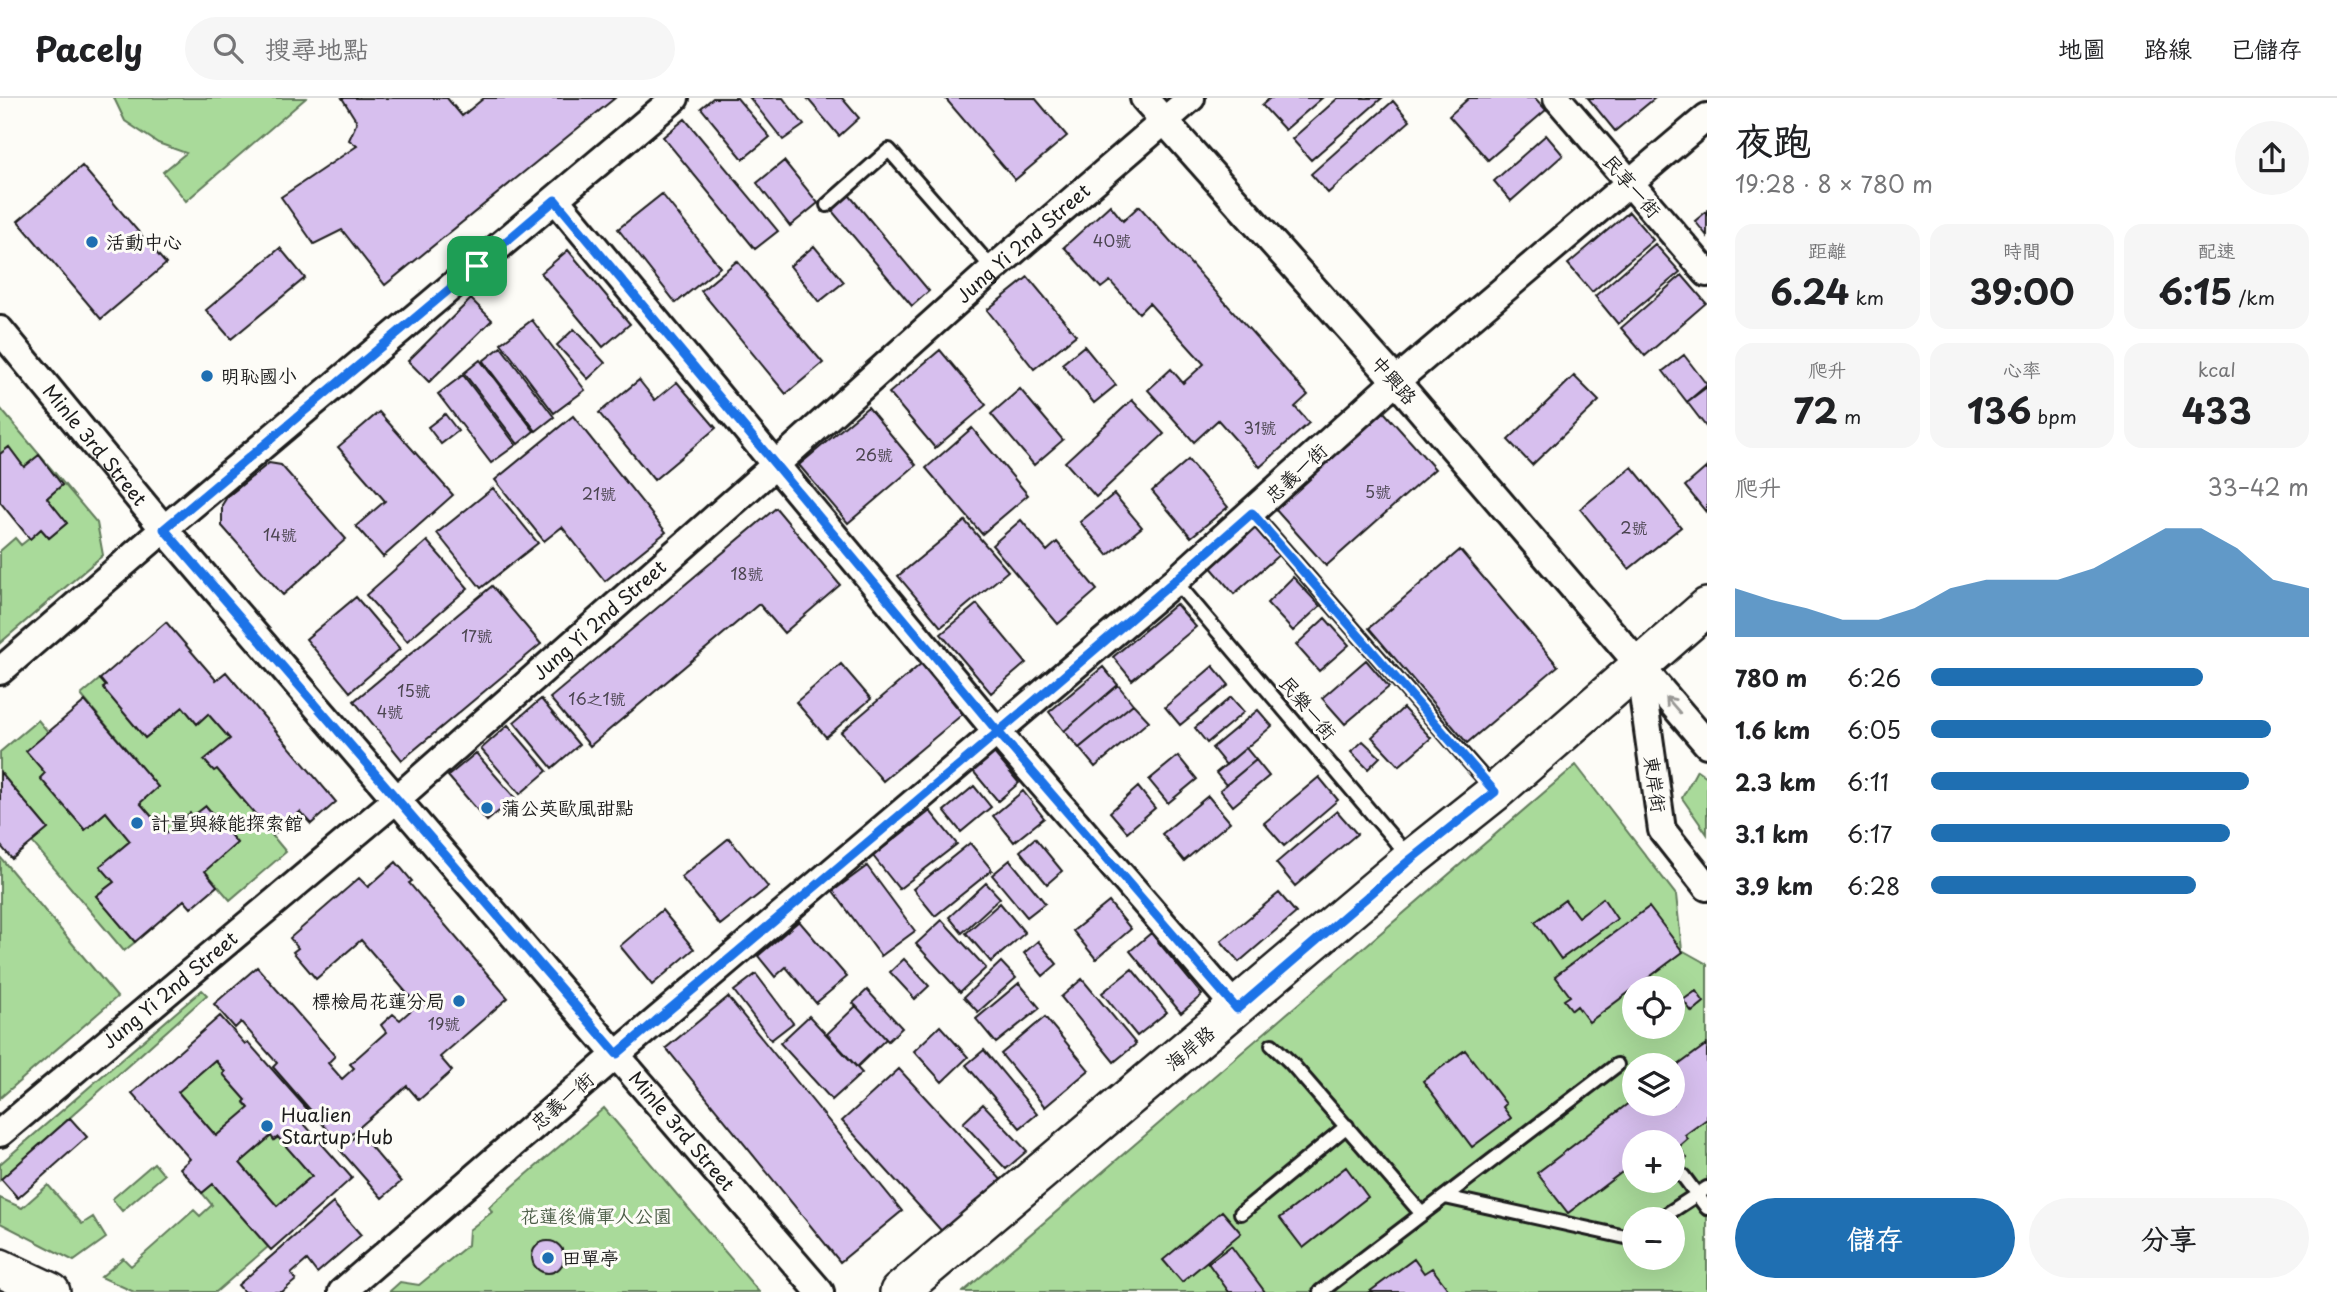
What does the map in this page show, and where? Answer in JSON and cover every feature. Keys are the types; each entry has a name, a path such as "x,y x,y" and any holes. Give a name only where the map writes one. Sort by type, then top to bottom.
{"main road":[{"name":"海岸路","path":"898,1292 1237,1009 1411,859 1495,792 1707,607"},
{"path":"0,1268 51,1292"}],"street":[{"path":"0,671 164,529 675,98"},
{"name":"中興路","path":"1144,98 1396,381 1707,744"},
{"name":"Jung Yi 2nd Street","path":"0,1133 398,798 993,269 1191,98"},
{"name":"民享一街","path":"1557,98 1707,273"},
{"name":"忠義一街","path":"342,1292 617,1054 1175,581 1396,381 1707,117"},
{"path":"555,200 998,732 1237,1009"},
{"name":"Minle 3rd Street","path":"0,330 164,529 820,1292"},
{"name":"東岸街","path":"1639,666 1662,830 1707,887"}],"lane":[{"path":"827,205 890,150 993,269"},
{"path":"1252,513 1495,792"},
{"name":"民樂一街","path":"1175,581 1411,859"},
{"path":"1272,1045 1347,1126 1422,1214"},
{"path":"1320,1292 1617,1065"},
{"path":"1241,1213 1347,1126"},
{"path":"1685,1178 1702,1191 1707,1208"},
{"path":"1678,1207 1702,1191"},
{"path":"1445,1197 1622,1236"}],"green space":[{"path":"114,98 306,98 186,201 163,172 186,153 158,143 125,121"},
{"path":"0,408 97,523 103,555 0,643 0,551 15,538 21,545 41,529 49,538 67,523 47,498 62,485 39,456 24,467 9,447 0,454"},
{"path":"100,679 106,686 104,689 145,738 183,707 197,724 208,714 230,739 204,760 214,771 217,769 286,852 230,900 205,871 237,843 206,806 193,816 190,813 166,833 140,803 158,787 81,695"},
{"path":"38,720 49,733 45,773 85,830 106,812 130,841 101,866 114,882 96,896 135,942 124,951 32,842 48,829 0,772 0,752"},
{"path":"1576,765 1676,895 1682,950 1707,964 1707,1292 963,1292"},
{"path":"1697,770 1707,777 1707,834 1682,798"},
{"path":"0,857 117,997 0,1098"},
{"path":"202,990 207,995 0,1180 0,1164"},
{"path":"215,1060 225,1072 223,1074 246,1100 244,1103 249,1108 216,1136 178,1092"},
{"name":"花蓮後備軍人公園","path":"604,1108 759,1292 389,1292 400,1282 419,1285 468,1245 469,1230 492,1212 489,1207"},
{"path":"271,1136 274,1140 278,1137 312,1176 277,1206 240,1163"},
{"path":"154,1163 164,1175 122,1211 112,1199"},
{"path":"213,1184 268,1247 216,1292 134,1292 101,1277 123,1258 131,1266 194,1210 200,1216 212,1205 202,1193"},
{"path":"48,1185 82,1224 93,1217 106,1238 74,1261 0,1223 0,1198 22,1208"}],"building":[{"path":"342,98 447,98 462,116 484,98 615,98 385,285 342,230 314,244 281,197 357,146 349,140 357,122"},
{"path":"713,98 737,98 770,137 743,159 701,108"},
{"path":"750,98 783,98 804,125 783,140"},
{"path":"807,98 842,98 859,118 839,136"},
{"path":"945,98 1035,98 1067,136 1015,180"},
{"path":"1270,98 1322,98 1285,130 1262,105"},
{"path":"1338,98 1382,98 1311,160 1292,139"},
{"path":"1469,98 1535,98 1546,110 1488,160 1449,116"},
{"path":"1588,98 1655,98 1615,131"},
{"path":"1393,101 1410,121 1328,193 1311,174"},
{"path":"685,119 778,231 755,249 663,137"},
{"path":"1546,135 1563,155 1511,201 1494,181"},
{"path":"784,161 818,203 790,226 757,183"},
{"name":"活動中心","path":"82,166 166,264 101,319 18,221"},
{"path":"845,190 929,291 912,306 827,205"},
{"path":"662,194 720,267 676,303 618,229"},
{"path":"1110,205 1123,221 1139,206 1308,395 1295,407 1309,423 1260,467 1218,420 1194,442 1148,390 1171,369 1183,383 1204,364 1149,303 1139,313 1110,281 1101,288 1064,247"},
{"path":"1707,211 1707,236 1695,221"},
{"path":"1629,212 1653,240 1592,292 1568,264"},
{"path":"1655,244 1680,272 1618,324 1595,296"},
{"path":"814,246 844,282 819,302 790,266"},
{"path":"280,248 305,278 231,339 206,310"},
{"path":"568,250 630,324 603,347 541,273"},
{"path":"737,261 823,363 786,394 701,291"},
{"path":"1682,275 1706,303 1645,356 1621,328"},
{"path":"1028,277 1076,335 1034,369 987,310"},
{"path":"471,299 492,320 429,382 408,361"},
{"path":"532,320 585,390 554,413 501,343"},
{"path":"574,329 605,363 588,379 557,345"},
{"path":"1084,346 1116,385 1094,403 1062,364"},
{"path":"501,347 554,417 536,431 483,361"},
{"path":"940,350 986,405 935,448 889,393"},
{"path":"1684,355 1707,385 1687,402 1663,371"},
{"path":"480,360 534,431 518,444 464,373"},
{"path":"463,375 516,445 491,463 438,394"},
{"path":"1574,376 1599,401 1532,465 1508,440"},
{"path":"639,380 655,400 677,382 716,428 654,480 599,413"},
{"path":"1707,387 1707,428 1687,402"},
{"path":"1020,389 1063,440 1034,465 991,414"},
{"path":"1132,400 1164,434 1096,497 1065,462"},
{"path":"868,407 916,465 848,523 799,465"},
{"path":"379,412 453,495 383,557 356,526 385,501 338,447"},
{"path":"1384,412 1435,469 1326,566 1275,509"},
{"path":"445,414 458,431 441,444 428,427"},
{"path":"573,416 666,532 605,581 562,527 544,541 495,480"},
{"path":"972,428 1028,495 982,534 926,468"},
{"path":"9,447 24,467 39,455 62,485 47,498 67,523 49,538 41,529 30,539 0,502 0,454"},
{"path":"1188,460 1228,507 1191,537 1152,491"},
{"path":"269,463 281,465 346,539 283,595 222,526 222,505 227,497"},
{"path":"1632,467 1681,527 1629,569 1580,509"},
{"path":"1707,467 1707,511 1706,512 1685,486"},
{"path":"493,488 538,543 481,588 437,533"},
{"path":"1114,494 1142,527 1108,555 1080,522"},
{"path":"776,508 840,585 784,633 759,604 590,746 550,698"},
{"path":"1021,520 1047,551 1057,542 1097,590 1058,624 992,545"},
{"path":"965,521 1008,571 941,627 898,576"},
{"path":"1256,524 1281,553 1234,594 1209,565"},
{"path":"427,541 468,588 407,641 366,595"},
{"path":"1460,550 1558,666 1467,743 1369,628"},
{"path":"1293,577 1320,606 1293,631 1267,603"},
{"path":"492,586 541,644 402,760 354,701"},
{"path":"356,597 400,649 350,692 306,639"},
{"path":"977,604 1026,663 991,693 941,634"},
{"path":"1176,604 1196,627 1132,680 1113,657"},
{"path":"1325,618 1349,645 1319,671 1296,645"},
{"path":"166,622 216,680 226,672 336,802 311,824 300,812 273,835 217,769 214,771 204,760 230,739 208,714 197,724 183,707 145,738 103,688 106,686 100,679"},
{"path":"1366,660 1389,687 1345,724 1322,698"},
{"path":"922,663 964,713 883,781 841,732"},
{"path":"841,664 871,699 826,737 796,702"},
{"path":"1213,666 1229,685 1180,725 1165,707"},
{"path":"1103,667 1118,685 1064,731 1049,712"},
{"path":"1118,685 1133,704 1079,748 1064,731"},
{"path":"1231,697 1244,712 1207,743 1195,728"},
{"path":"541,699 579,745 552,768 514,722"},
{"name":"計量與綠能探索館","path":"85,701 158,787 140,803 166,833 190,813 193,816 206,806 237,843 205,871 217,886 191,908 184,900 135,942 96,896 114,882 100,866 130,841 106,812 85,830 40,778 45,773 26,751"},
{"path":"1133,704 1149,721 1095,767 1079,748"},
{"path":"1403,708 1431,738 1399,766 1372,737"},
{"path":"1258,710 1272,726 1226,765 1212,748"},
{"path":"508,725 547,771 520,794 481,749"},
{"path":"1363,741 1380,757 1368,769 1351,752"},
{"path":"1246,748 1256,760 1226,785 1216,773"},
{"path":"476,753 515,798 487,821 448,776"},
{"path":"994,753 1019,783 998,801 973,771"},
{"path":"1178,756 1197,779 1168,803 1149,780"},
{"path":"1256,760 1269,776 1233,806 1220,790"},
{"path":"0,772 48,829 12,859 0,845"},
{"path":"1319,777 1338,800 1284,846 1264,823"},
{"path":"974,786 991,807 961,832 944,811"},
{"path":"1138,787 1155,808 1127,832 1110,812"},
{"path":"1023,791 1044,818 1014,842 993,816"},
{"path":"1208,796 1230,822 1184,861 1162,834"},
{"path":"930,811 957,844 899,889 873,856"},
{"path":"1337,811 1357,834 1295,886 1276,863"},
{"path":"729,838 768,887 720,925 681,877"},
{"path":"1035,838 1062,871 1047,884 1020,851"},
{"path":"970,843 992,870 935,916 913,889"},
{"path":"1010,860 1045,903 1027,917 992,875"},
{"name":"標檢局花蓮分局","path":"396,862 412,881 409,883 508,998 440,1057 452,1071 419,1100 407,1086 340,1144 273,1067 277,1063 241,1022 235,1028 214,1004 257,967 335,1056 328,1063 342,1079 354,1068 350,1064 386,1032 381,1025 393,1014 400,1020 417,1005 361,940 316,979 293,952 298,948 290,938 359,878 368,887"},
{"path":"867,866 915,931 881,956 833,891"},
{"path":"986,883 1000,898 962,933 949,917"},
{"path":"1279,893 1296,913 1239,962 1221,941"},
{"path":"1603,898 1617,919 1561,959 1535,922 1565,900 1578,917"},
{"path":"1109,902 1131,929 1096,959 1073,931"},
{"path":"1000,903 1025,933 991,962 966,933"},
{"path":"1649,907 1683,952 1651,976 1622,976 1622,997 1589,1022 1577,1006 1572,1010 1564,1000 1570,996 1555,976"},
{"path":"662,910 694,949 652,985 620,946"},
{"path":"942,920 986,968 960,992 916,944"},
{"path":"799,921 847,977 816,1003 786,967 775,977 758,956"},
{"path":"1151,933 1202,995 1181,1013 1130,951"},
{"path":"1038,941 1057,964 1043,976 1024,953"},
{"path":"904,959 929,986 915,999 890,972"},
{"path":"1001,962 1016,978 978,1012 964,997"},
{"path":"1132,969 1167,1012 1137,1036 1102,993"},
{"path":"756,974 793,1023 771,1040 734,991"},
{"path":"1082,979 1136,1044 1114,1062 1061,997"},
{"path":"1019,983 1040,1008 996,1043 976,1019"},
{"path":"867,990 902,1028 888,1041 853,1003"},
{"path":"1696,991 1704,1002 1692,1012 1685,999"},
{"path":"728,997 902,1211 840,1262 666,1048"},
{"path":"856,1006 886,1039 857,1067 827,1034"},
{"name":"Hualien Startup Hub","path":"220,1016 245,1044 248,1042 307,1109 298,1117 352,1178 271,1250 213,1184 202,1193 180,1168 190,1159 132,1093","holes":["215,1060 225,1072 223,1074 246,1100 244,1102 249,1108 216,1136 178,1092","271,1136 274,1140 278,1137 312,1176 277,1206 240,1163"]},
{"path":"809,1016 862,1073 832,1100 780,1043"},
{"path":"1045,1017 1089,1070 1045,1107 1001,1054"},
{"path":"940,1026 968,1057 942,1082 914,1051"},
{"path":"1707,1044 1707,1119 1685,1135 1685,1130 1622,1130 1622,1172 1568,1213 1537,1173 1622,1108 1622,1116 1685,1116 1685,1060"},
{"path":"984,1050 1037,1114 1020,1128 966,1065"},
{"path":"1465,1050 1506,1104 1503,1107 1511,1118 1472,1147 1423,1081"},
{"path":"899,1069 1005,1184 947,1237 842,1121"},
{"path":"983,1104 1027,1151 1006,1169 963,1123"},
{"path":"70,1118 87,1137 18,1198 1,1179"},
{"path":"359,1133 401,1182 382,1198 340,1150"},
{"path":"1346,1167 1368,1197 1303,1248 1280,1218"},
{"path":"333,1203 361,1235 317,1273 307,1260 291,1274 296,1280 282,1292 244,1292 238,1285"},
{"path":"1222,1211 1241,1233 1182,1282 1163,1260"},
{"name":"田單亭","path":"548,1241 559,1246 564,1257 559,1268 548,1273 537,1268 532,1257 537,1246"},
{"path":"1231,1246 1265,1292 1229,1292 1208,1263"},
{"path":"1414,1259 1424,1273 1432,1268 1450,1292 1369,1292"}],"place":[{"name":"活動中心","path":"92,242"},
{"name":"明恥國小","path":"207,376"},
{"name":"蒲公英歐風甜點","path":"487,808"},
{"name":"計量與綠能探索館","path":"137,823"},
{"name":"標檢局花蓮分局","path":"459,1001"},
{"name":"Hualien Startup Hub","path":"267,1126"},
{"name":"田單亭","path":"548,1258"}],"route":[{"path":"477,266 164,529 617,1054 998,732 1252,513 1495,792 1411,859 1237,1009 998,732 555,200 477,266"}]}
